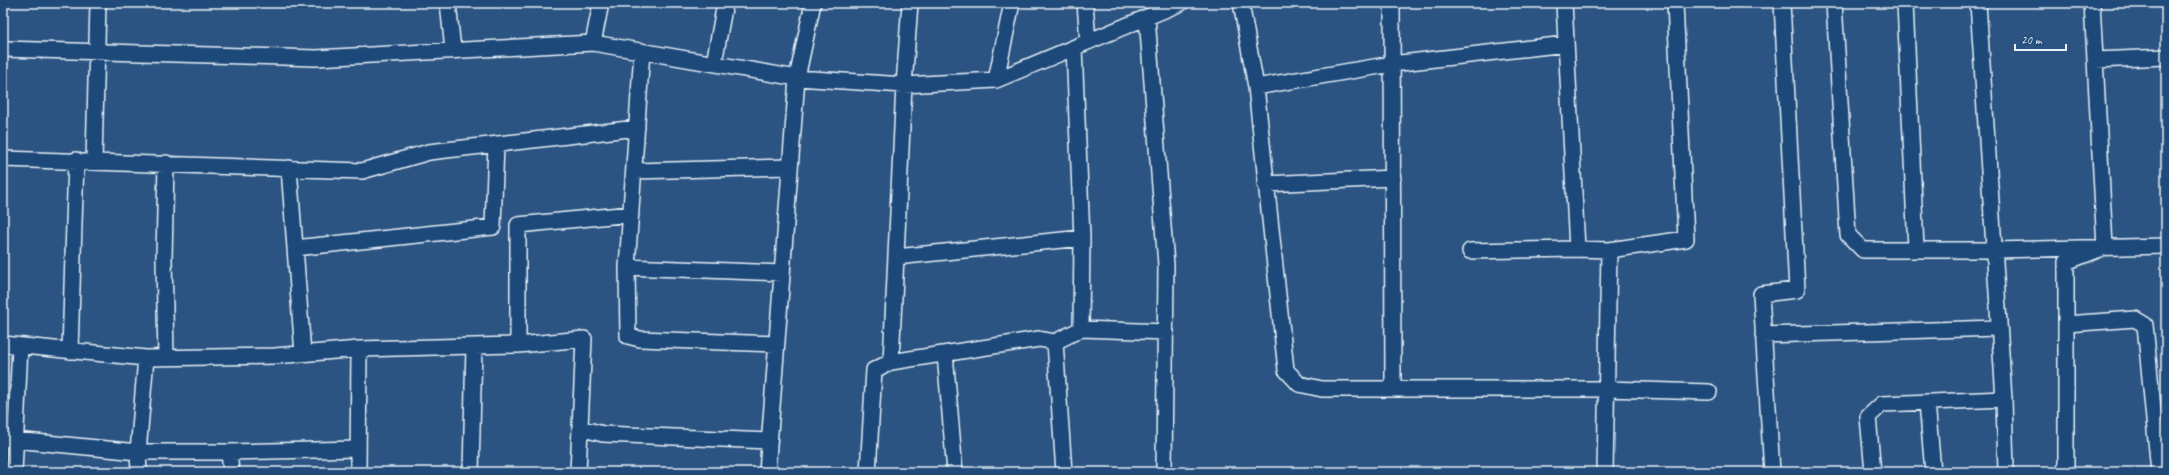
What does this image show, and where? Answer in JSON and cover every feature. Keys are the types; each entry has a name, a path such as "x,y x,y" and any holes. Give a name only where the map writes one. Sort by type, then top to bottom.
{"street":[{"path":"94,161 98,3"},
{"path":"448,3 453,50"},
{"path":"593,43 601,3"},
{"path":"714,63 724,3"},
{"path":"766,472 796,78 813,3"},
{"path":"891,362 904,85 910,3"},
{"path":"996,80 1012,3"},
{"path":"1085,3 1088,42"},
{"path":"3,49 316,58 593,43 796,78 904,85 996,80 1181,3"},
{"path":"1241,3 1256,88 1265,184 1286,370 1299,384 1322,390 1606,389 1709,392"},
{"path":"1392,3 1393,389"},
{"path":"1564,3 1577,249"},
{"path":"1470,251 1577,249 1609,250 1686,239 1675,3"},
{"path":"1772,472 1761,294 1797,290 1782,3"},
{"path":"1834,3 1848,235 1863,250 1994,250 2166,246"},
{"path":"1905,3 1916,249"},
{"path":"1978,3 2004,399 2006,472"},
{"path":"2092,3 2105,247"},
{"path":"1147,17 1166,264 1164,472"},
{"path":"1256,88 1392,64 1566,44"},
{"path":"1074,48 1082,238 1081,329"},
{"path":"642,51 626,266 628,336 640,339 776,344"},
{"path":"2095,60 2166,57"},
{"path":"3,159 76,160 362,170 428,152 637,128"},
{"path":"493,227 496,144"},
{"path":"70,351 76,160"},
{"path":"166,163 164,259 166,358"},
{"path":"634,171 790,167"},
{"path":"289,168 303,354"},
{"path":"1265,184 1393,178"},
{"path":"295,248 631,214"},
{"path":"518,226 518,345"},
{"path":"896,256 1082,238"},
{"path":"2066,472 2066,262 2105,247"},
{"path":"1605,472 1609,250"},
{"path":"626,266 782,272"},
{"path":"2066,324 2135,319 2145,325 2159,472"},
{"path":"1764,335 1999,328"},
{"path":"868,472 874,370 891,362 1039,339 1055,342 1081,329 1166,332"},
{"path":"3,344 146,358 166,358 275,356 358,349 518,345 584,339 578,472"},
{"path":"1055,342 1064,472"},
{"path":"14,472 9,439 20,346"},
{"path":"471,472 474,346"},
{"path":"358,349 358,472"},
{"path":"945,354 955,472"},
{"path":"138,472 138,452 146,358"},
{"path":"1873,472 1868,417 1882,404 2004,399"},
{"path":"1927,402 1933,472"},
{"path":"580,428 603,434 769,441"},
{"path":"9,439 138,452 229,452 358,449"},
{"path":"229,452 231,472"}]}
